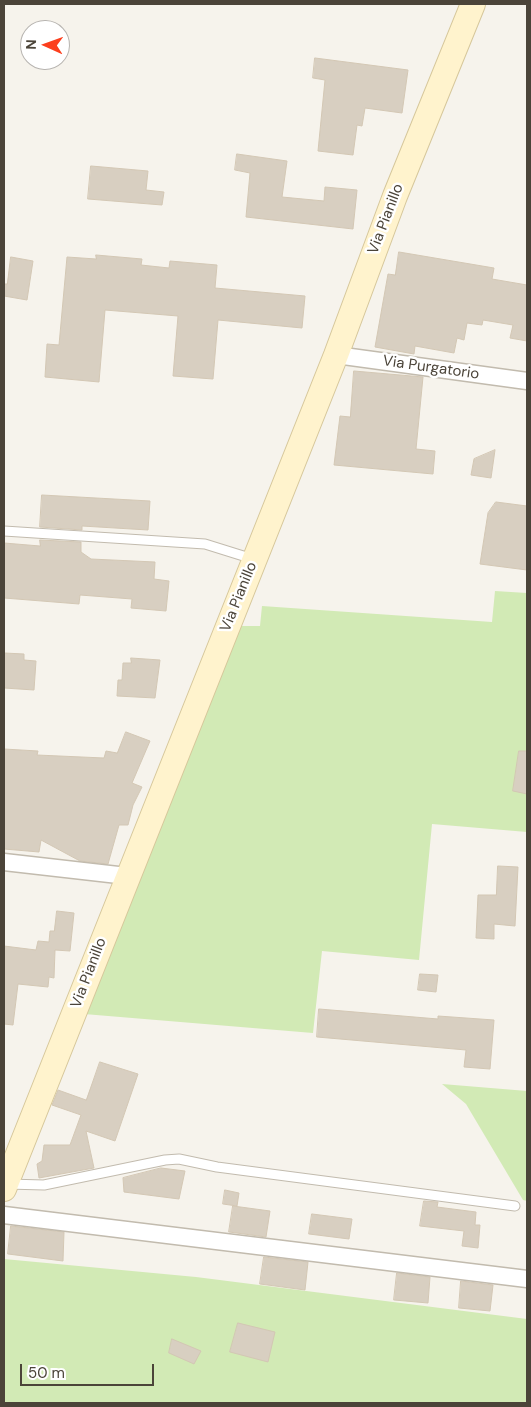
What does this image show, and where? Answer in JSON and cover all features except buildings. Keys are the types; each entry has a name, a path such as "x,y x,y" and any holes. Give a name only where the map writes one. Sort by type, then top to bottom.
{"street":[{"name":"Via Pianillo","path":"5,1186 336,355 395,196 473,4"},
{"name":"Via Purgatorio","path":"336,355 527,381"},
{"path":"4,862 127,876"},
{"path":"4,1215 527,1279"}],"lane":[{"path":"4,531 205,544 255,559"},
{"path":"5,1186 44,1185 165,1160 179,1159 216,1167 514,1206"}],"green space":[{"path":"495,591 527,593 527,832 432,824 419,960 322,951 313,1033 84,1014 238,626 260,626 262,606 492,622"},
{"path":"442,1084 527,1091 527,1201 523,1200 466,1104"},
{"path":"4,1259 196,1277 527,1319 527,1403 4,1403"}]}
